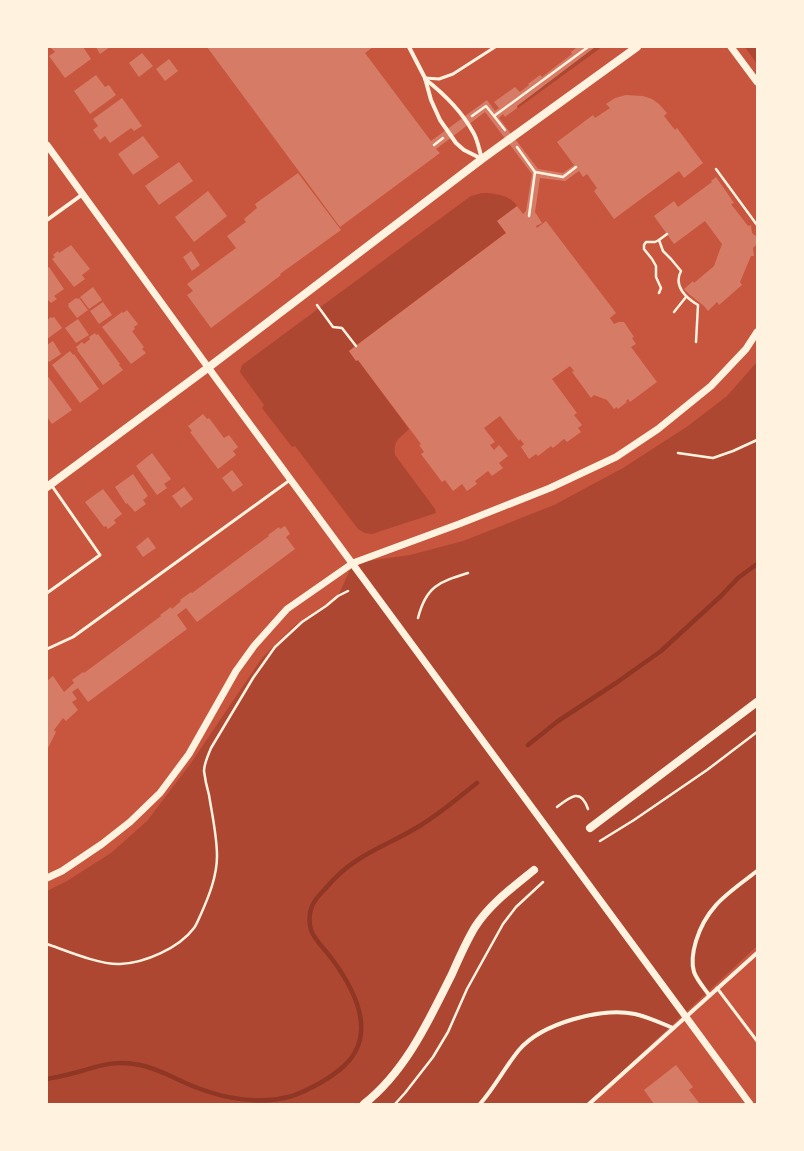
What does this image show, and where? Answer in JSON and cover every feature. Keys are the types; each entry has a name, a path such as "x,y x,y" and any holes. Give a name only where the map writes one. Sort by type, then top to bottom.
{"main road":[{"path":"49,486 209,367 482,159 637,47"},
{"path":"590,828 757,702"},
{"path":"364,1104 391,1078 421,1035 464,946 476,927 507,892 534,870"}],"street":[{"path":"409,47 425,78 431,100 440,120 456,143 464,150 482,159"},
{"path":"731,47 757,82"},
{"path":"425,78 455,107 473,132 482,159"},
{"path":"47,145 750,1104"},
{"path":"47,220 82,194"},
{"path":"47,878 102,844 130,822 160,793 189,754 236,671 254,646 287,609 353,563 550,488 616,457 658,429 711,386 735,362 757,332"},
{"path":"709,995 694,973 692,963 696,938 709,912 719,901 757,871"},
{"path":"589,1104 757,953"},
{"path":"480,1104 520,1049 540,1032 554,1025 585,1016 603,1013 621,1013 635,1014 673,1028"}],"lane":[{"path":"425,78 439,79 453,74 495,47"},
{"path":"47,650 73,637 292,479"},
{"path":"47,593 100,555 49,486"},
{"path":"717,988 757,1041"}],"path":[{"path":"494,116 588,47"},
{"path":"469,119 486,106 508,135"},
{"path":"434,145 445,136"},
{"path":"517,147 535,172 529,216"},
{"path":"535,172 563,177 576,167"},
{"path":"716,169 757,226"},
{"path":"659,293 661,288 656,277 656,266 646,253 644,246 646,242 655,242 667,234"},
{"path":"659,240 663,252 681,271 678,280 683,294 698,305 696,342"},
{"path":"674,312 686,297"},
{"path":"317,305 334,327 342,328 356,346"},
{"path":"678,453 713,458 757,440"},
{"path":"418,618 425,598 432,588 449,579 468,573"},
{"path":"47,944 98,961 119,964 140,962 156,956 184,939 195,927 208,898 214,878 217,856 213,816 204,771 210,748 253,678 275,647 302,622 338,596 348,591"},
{"path":"600,841 634,820 707,770 757,732"},
{"path":"557,807 569,798 577,796 582,798 588,809"},
{"path":"395,1104 406,1093 433,1057 448,1032 467,989 503,924 516,906 543,882"}],"shaded area":[{"path":"595,47 602,47 518,108 517,106"},
{"path":"745,47 757,47 757,64"},
{"path":"482,193 492,193 506,197 517,206 506,233 349,351 356,361 358,360 409,429 396,443 395,455 435,509 436,513 372,534 365,533 358,529 295,446 292,447 262,408 264,405 240,372 242,365 464,201 471,196"},
{"path":"757,362 757,946 587,1104 47,1104 47,891 67,881 111,853 147,821 191,763 262,658 294,626 338,596 353,563 410,555 463,541 554,505 623,468 688,426 727,396"}],"building":[{"path":"83,47 91,59 65,78 49,56 55,52 51,48"},
{"path":"96,47 110,47 100,54"},
{"path":"207,47 373,47 365,53 431,141 487,100 495,111 499,108 494,102 515,87 520,92 540,75 542,77 572,54 571,52 577,47 595,47 517,106 517,108 505,117 503,114 499,118 538,169 563,173 574,165 557,142 593,115 595,118 610,108 606,104 615,98 626,95 643,96 652,99 659,104 667,113 664,116 675,130 677,128 703,163 684,178 679,171 614,219 594,191 597,188 587,174 583,177 579,171 565,181 540,178 535,212 542,223 536,226 537,228 546,221 616,313 610,318 614,324 624,322 634,337 632,338 636,344 631,347 657,382 630,402 628,399 626,401 627,402 618,409 617,407 614,409 607,400 594,395 591,398 572,372 574,371 570,366 552,379 577,413 574,415 582,425 578,428 581,432 567,442 564,439 553,448 551,446 538,456 536,454 529,459 521,447 524,444 520,439 519,441 500,416 484,428 495,442 490,445 494,450 499,445 508,456 499,463 503,468 492,476 488,471 475,481 477,484 467,491 462,484 453,491 445,480 442,482 421,454 424,452 419,445 421,444 358,360 356,361 349,351 506,233 497,221 517,206 523,214 526,211 532,174 485,112 436,149 440,153 340,227"},
{"path":"142,53 153,66 139,77 129,63"},
{"path":"169,59 178,71 165,81 156,69"},
{"path":"96,75 105,87 109,85 116,95 90,114 74,91"},
{"path":"122,98 142,126 134,131 131,128 110,143 105,136 100,140 93,130 98,126 93,119"},
{"path":"143,136 159,157 133,175 118,154"},
{"path":"179,162 193,181 159,205 145,186"},
{"path":"298,173 341,230 280,274 281,275 211,328 187,295 193,291 187,284 236,248 227,236 246,222 244,219 257,208 255,204"},
{"path":"716,177 734,203 731,204 748,226 751,225 752,233 757,237 757,244 753,248 754,256 751,256 740,282 742,285 719,305 717,302 708,311 684,289 693,281 694,283 714,266 722,244 705,221 674,244 654,216 674,201 678,207 712,182 711,181"},
{"path":"208,191 227,216 194,242 175,217"},
{"path":"71,245 90,269 82,275 85,279 74,287 52,259 55,257 53,255 58,251 59,253"},
{"path":"191,251 200,265 192,271 183,257"},
{"path":"49,267 64,289 54,296 57,299 51,303 48,300 47,301 47,268"},
{"path":"93,287 102,300 89,309 80,297"},
{"path":"76,298 79,298 88,310 77,318 68,306 68,304"},
{"path":"103,302 112,315 99,324 90,311"},
{"path":"127,310 138,324 132,331 144,347 142,349 146,353 131,364 102,327"},
{"path":"54,317 62,328 47,339 47,320"},
{"path":"78,319 89,335 76,343 65,328"},
{"path":"95,333 96,335 98,334 123,370 103,385 76,347 82,342 84,344 90,339 89,337"},
{"path":"53,341 61,354 49,362 47,359 47,345"},
{"path":"70,351 73,355 74,354 99,389 80,403 52,365"},
{"path":"47,375 72,410 52,424 47,417"},
{"path":"203,414 207,419 209,418 224,438 229,435 238,447 233,451 236,455 218,469 190,432 192,431 188,426"},
{"path":"152,453 171,479 164,484 167,488 157,495 136,466"},
{"path":"232,470 243,485 233,492 222,478"},
{"path":"133,474 148,496 143,500 146,504 135,512 127,503 126,504 115,487"},
{"path":"184,487 193,499 181,508 172,496"},
{"path":"103,489 122,514 114,520 116,523 108,529 106,526 104,527 85,502"},
{"path":"285,526 290,534 286,537 295,549 197,622 186,608 177,615 187,629 88,702 78,688 72,692 77,699 72,702 78,710 66,721 63,718 54,730 56,732 47,750 47,681 53,676 64,692 74,683 72,680 83,672 84,673 171,607 172,609 181,601 180,600 191,592 192,593 279,527 280,529"},
{"path":"148,537 156,548 143,557 136,547"},
{"path":"676,1065 693,1087 689,1090 700,1104 654,1104 644,1090"}],"waterway":[{"path":"528,745 558,721 661,651 721,596 738,578 757,564"},
{"path":"47,1079 94,1067 123,1063 140,1065 154,1069 195,1087 218,1095 243,1099 268,1100 292,1096 333,1075 344,1066 354,1053 360,1040 361,1026 355,998 348,984 341,971 315,938 311,930 310,915 313,903 333,880 350,865 428,820 477,783"}]}
